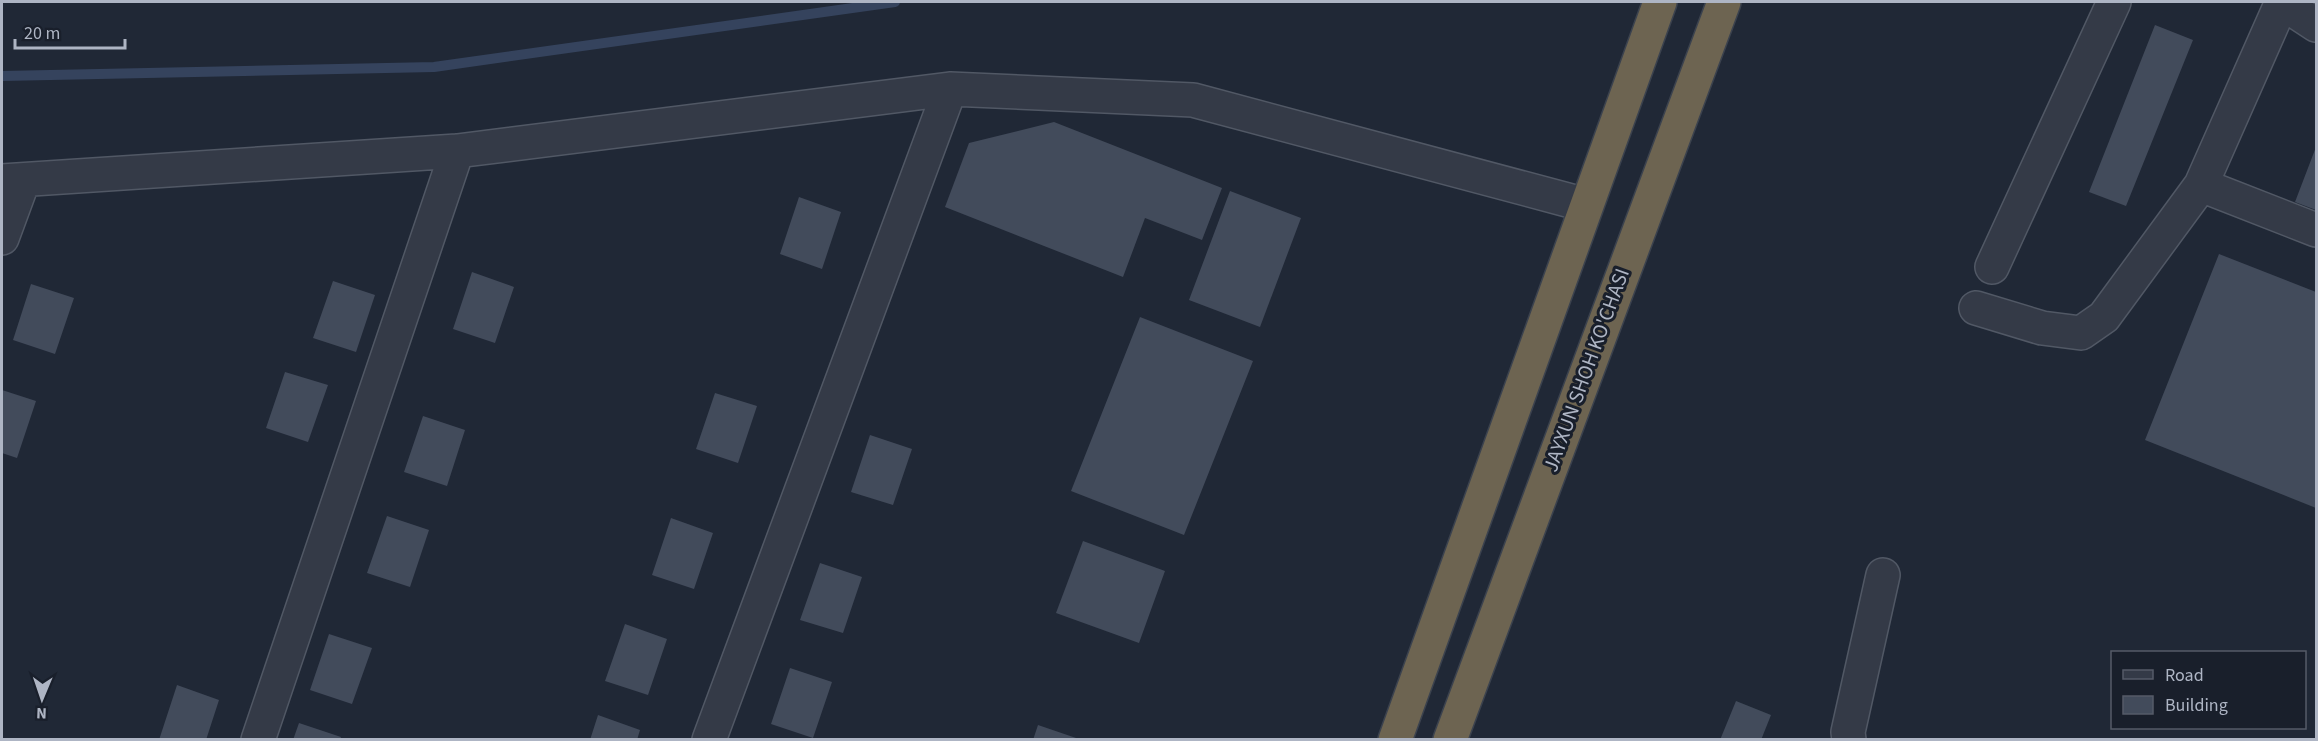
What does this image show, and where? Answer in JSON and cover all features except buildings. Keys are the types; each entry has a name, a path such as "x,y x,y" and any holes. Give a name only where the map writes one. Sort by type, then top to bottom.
{"highway":[{"path":"1395,740 1660,2"},
{"name":"JAYXUN SHOH KO'CHASI","path":"1450,740 1724,2"}],"street":[{"path":"1992,267 2114,2"},
{"path":"1977,308 2042,328 2081,333 2104,317 2201,185 2281,2 2316,25"},
{"path":"2,238 12,181 457,151 950,90 1193,100 1586,205"},
{"path":"710,740 950,90"},
{"path":"258,740 457,151"},
{"path":"2201,185 2316,230"},
{"path":"1849,740 1848,732 1883,575"}],"waterway":[{"path":"2,76 434,67 895,2"}]}
